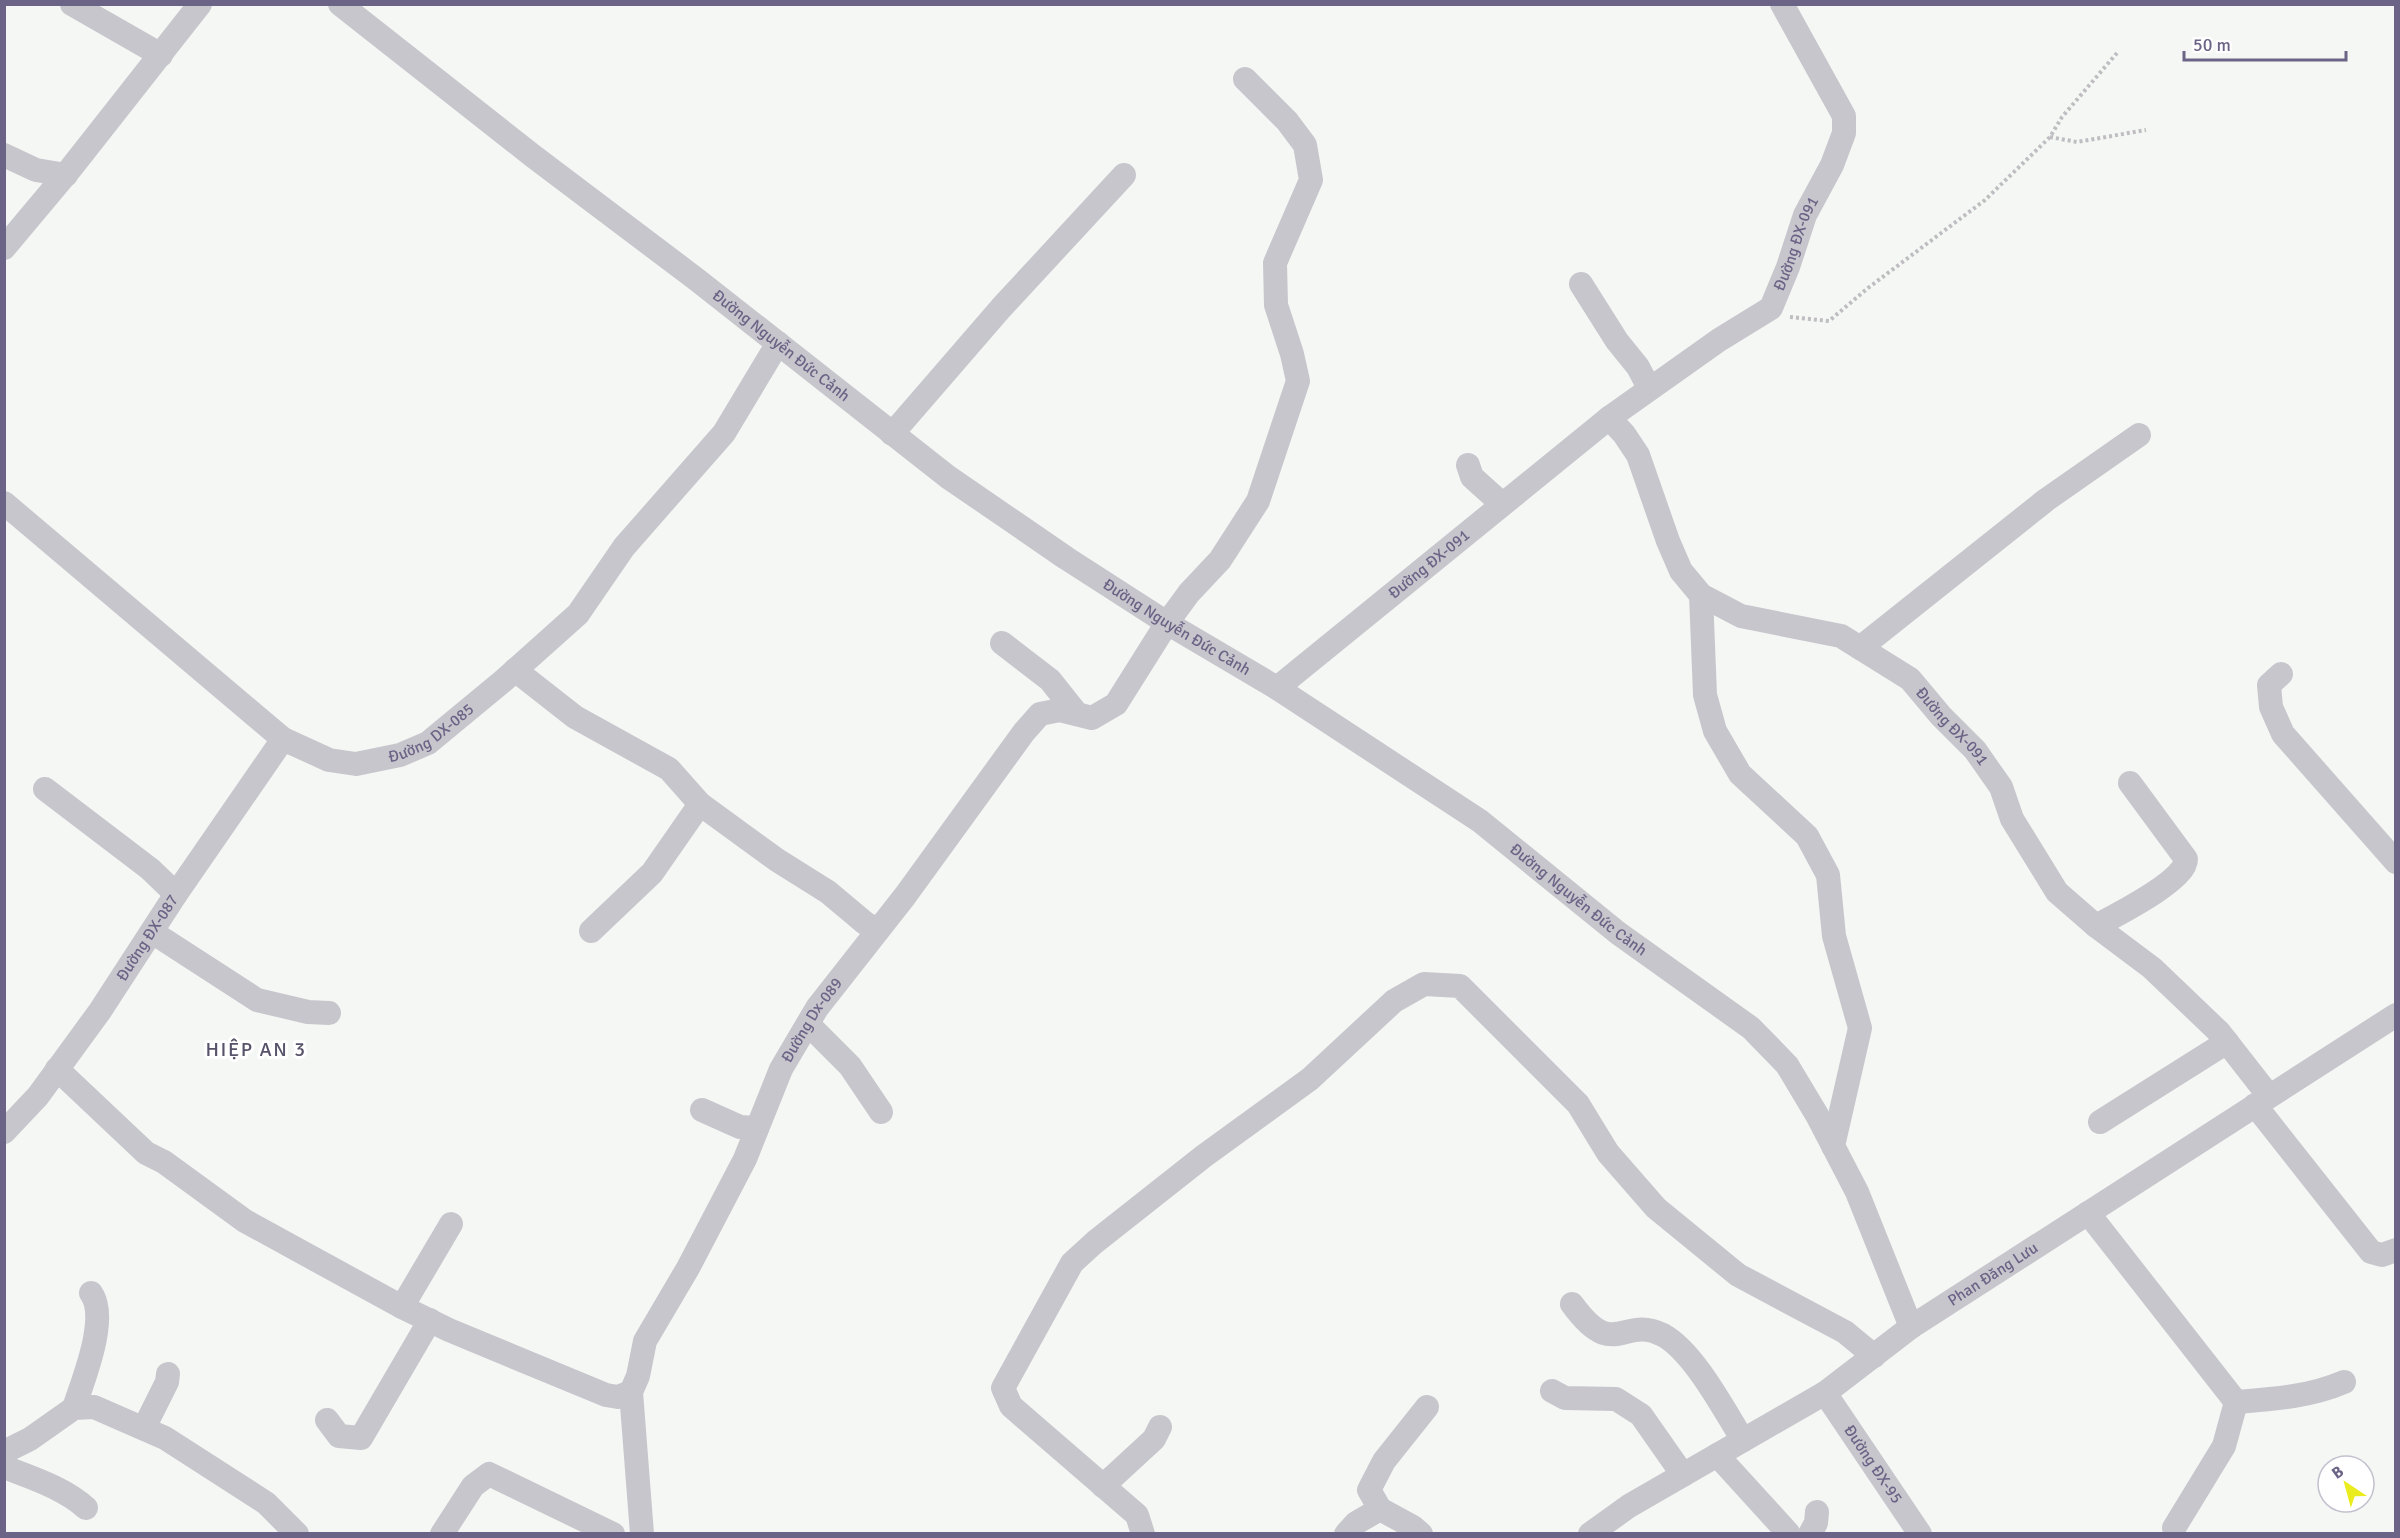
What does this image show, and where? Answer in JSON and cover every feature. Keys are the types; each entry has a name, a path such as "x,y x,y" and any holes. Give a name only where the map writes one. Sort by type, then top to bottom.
{"street":[{"path":"72,4 161,55"},
{"path":"4,248 66,175 200,4"},
{"name":"Đường Nguyễn Đức Cảnh","path":"340,4 948,477 1066,558 1167,623 1277,688 1480,821 1617,933 1751,1028 1787,1065 1833,1146 1857,1192 1911,1327"},
{"name":"Đường ĐX-091","path":"1277,688 1649,387 1771,308 1788,267 1805,215 1832,165 1844,134 1844,116 1782,4"},
{"name":"Đường Dx-089","path":"642,1533 631,1392 638,1376 645,1341 688,1268 740,1169 781,1069 817,1008 878,930 1024,732 1040,714 1060,710 1092,718 1116,704 1167,623 1189,593 1220,560 1258,501 1298,381 1276,305 1275,263 1311,180 1305,145 1287,122 1245,79"},
{"path":"4,155 36,170 66,175"},
{"path":"892,434 1001,308 1124,175"},
{"path":"1581,284 1617,341 1638,367 1649,387"},
{"name":"Đường DX-085","path":"4,503 283,739 329,760 356,764 400,755 428,742 578,614 624,547 724,433 778,343"},
{"name":"Đường ĐX-091","path":"1609,418 1624,434 1638,455 1668,542 1681,572 1701,595 1741,616 1841,636 1910,679 1941,716 1975,750 2001,787 2012,819 2057,892 2096,926 2152,968 2219,1032 2228,1042 2262,1101 2371,1252 2382,1256 2396,1250"},
{"path":"1860,648 2046,501 2139,435"},
{"path":"1468,465 1472,477 1502,504"},
{"path":"1701,595 1705,695 1715,731 1740,774 1807,836 1828,875 1834,936 1860,1028 1833,1146"},
{"path":"1002,643 1050,680 1077,714"},
{"path":"515,669 575,717 669,770 700,804 777,860 828,892 865,923 878,930"},
{"path":"2281,674 2269,685 2271,707 2283,734 2396,862"},
{"name":"Đường ĐX-087","path":"9,1120 57,1069 119,984 176,894 283,739"},
{"path":"2096,926 2156,891 2183,870 2186,864 2186,859 2130,783"},
{"path":"45,789 150,869 176,894"},
{"path":"591,931 652,873 700,804"},
{"path":"152,932 256,1000 308,1012 329,1013"},
{"path":"1143,1533 1137,1515 1011,1406 1003,1388 1072,1263 1195,1163 1310,1079 1394,1001 1424,984 1460,986 1497,1021 1578,1104 1608,1153 1656,1208 1738,1275 1845,1332 1874,1356"},
{"name":"Phan Đăng Lưu","path":"1590,1533 1629,1506 1825,1393 1911,1327 2396,1015"},
{"path":"808,1024 850,1066 881,1112"},
{"path":"2100,1122 2228,1042"},
{"path":"57,1069 146,1153 164,1162 246,1221 449,1330 606,1395 618,1397 631,1392"},
{"path":"702,1110 740,1127 758,1128"},
{"path":"2088,1213 2236,1402"},
{"path":"402,1306 451,1224"},
{"path":"74,1408 89,1360 98,1313 95,1298 91,1293"},
{"path":"1572,1304 1585,1322 1598,1332 1615,1336 1640,1329 1663,1335 1690,1357 1743,1440"},
{"path":"327,1420 339,1436 361,1438 430,1320"},
{"path":"144,1428 167,1382 168,1374"},
{"path":"2236,1402 2286,1398 2344,1382"},
{"path":"1552,1391 1565,1398 1616,1399 1641,1414 1683,1475"},
{"name":"Đường ĐX-95","path":"1825,1393 1920,1533"},
{"path":"2174,1528 2224,1446 2236,1402"},
{"path":"4,1452 30,1439 74,1408 94,1407 165,1438 266,1503 297,1533"},
{"path":"1421,1533 1380,1509 1369,1490 1384,1461 1427,1407"},
{"path":"1103,1486 1154,1439 1160,1427"},
{"path":"1717,1455 1789,1533"},
{"path":"4,1467 35,1479 77,1500 86,1508"},
{"path":"442,1533 473,1486 489,1474 612,1533"},
{"path":"1346,1533 1356,1523 1380,1509"}],"path":[{"path":"1762,314 1829,321 1868,288 1985,200 2050,137 2062,117 2117,53"},
{"path":"2050,137 2078,142 2146,130"}],"district":[{"name":"HIỆP AN 3","path":"256,1049"}]}
